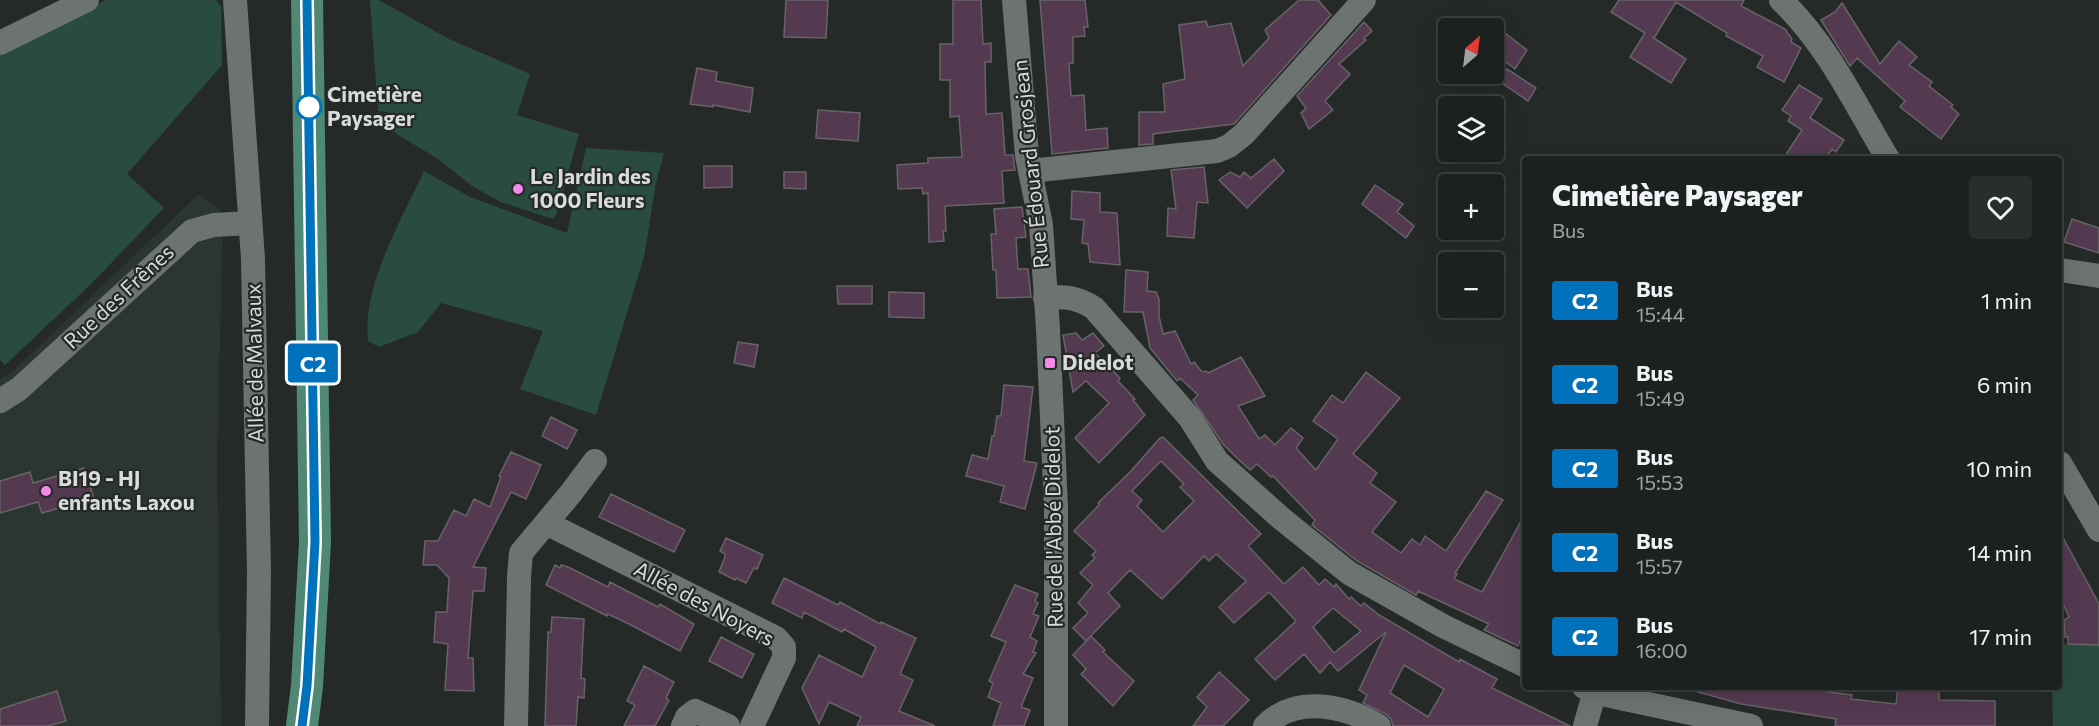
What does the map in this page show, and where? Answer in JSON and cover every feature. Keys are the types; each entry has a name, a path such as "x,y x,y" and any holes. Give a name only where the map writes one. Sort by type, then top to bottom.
{"main road":[{"path":"302,726 307,686 315,542 307,0"},
{"path":"318,726 330,539 323,0"}],"street":[{"path":"0,44 87,0"},
{"name":"Allée de Malvaux","path":"235,0 253,259 259,573 256,726"},
{"name":"Rue Édouard Grosjean","path":"1014,0 1024,129 1041,225 1048,329"},
{"path":"1030,171 1217,151 1229,146 1244,134 1364,0"},
{"path":"1781,0 1800,18 1829,57 1881,156"},
{"name":"Rue des Frênes","path":"0,401 19,388 192,231 214,225 250,223"},
{"path":"2062,270 2099,276"},
{"path":"1045,298 1064,296 1082,300 1094,308 1190,418 1217,461 1330,560 1416,612 1522,664"},
{"name":"Rue de l'Abbé Didelot","path":"1048,329 1056,507 1056,726"},
{"path":"516,726 521,553 595,461"},
{"path":"2062,467 2099,530"},
{"name":"Allée des Noyers","path":"546,523 776,638 784,647 784,658 752,726"},
{"path":"1585,726 1590,690"},
{"path":"1594,690 1751,726"},
{"path":"1265,726 1281,714 1323,706 1351,713 1379,726"},
{"path":"683,726 687,717 695,711 728,726"}],"shaded area":[{"path":"199,194 223,213 217,465 221,726 0,726 0,379 14,370"}],"green space":[{"path":"106,0 216,0 221,6 222,65 127,174 164,208 90,285 5,365 0,360 0,55"},
{"path":"370,0 379,0 449,39 530,74 517,115 579,134 557,213 553,219 501,202 472,186 438,159 387,128 388,112 378,111"},
{"path":"586,148 664,153 656,183 644,257 596,415 520,389 543,331 441,303 418,332 379,347 368,341 371,298 377,276 424,171 470,197 567,233"},
{"path":"2062,644 2099,645 2099,726 2053,726 2052,690 2062,690"}],"building":[{"path":"786,0 828,0 826,38 784,37"},
{"path":"953,0 981,0 983,44 991,43 991,62 985,62 986,114 1002,113 1005,155 1013,155 1015,170 1002,171 1004,203 945,206 944,241 929,242 928,193 923,194 922,188 898,189 897,165 928,163 928,158 962,157 959,116 950,117 950,80 940,80 940,44 953,44"},
{"path":"1040,0 1085,0 1088,27 1084,27 1085,36 1073,37 1073,63 1069,63 1071,96 1084,95 1086,130 1107,128 1108,148 1052,154"},
{"path":"1299,0 1318,0 1331,15 1234,124 1153,134 1153,144 1139,145 1139,112 1165,112 1163,84 1185,79 1179,25 1206,21 1208,27 1231,23 1243,66 1269,38 1265,30"},
{"path":"1619,0 1744,0 1741,6 1785,29 1792,39 1791,42 1801,48 1784,82 1757,67 1763,56 1726,36 1727,33 1676,2 1654,38 1652,37 1686,59 1671,83 1630,57 1645,33 1611,12"},
{"path":"1842,3 1880,64 1899,41 1917,57 1909,65 1932,82 1929,86 1953,105 1951,107 1959,114 1941,139 1900,107 1905,101 1857,58 1850,66 1821,20 1835,12"},
{"path":"1364,22 1372,31 1364,38 1366,40 1339,64 1350,74 1325,101 1333,110 1309,129 1301,113 1306,108 1297,96"},
{"path":"1504,34 1527,50 1515,69 1504,61"},
{"path":"697,68 717,72 716,81 753,88 750,112 713,105 713,107 690,104"},
{"path":"1507,69 1536,88 1528,101 1503,84 1504,74"},
{"path":"1799,85 1822,99 1810,118 1844,140 1836,152 1832,149 1827,156 1785,156 1802,130 1788,121 1791,116 1782,110"},
{"path":"818,110 860,113 858,141 816,138"},
{"path":"1274,159 1284,171 1247,208 1219,180 1230,172 1240,177 1244,172 1251,178"},
{"path":"704,166 732,166 732,187 704,188"},
{"path":"1204,167 1208,203 1197,202 1194,238 1167,236 1168,208 1176,209 1171,170"},
{"path":"784,172 806,172 806,189 784,188"},
{"path":"1375,185 1403,204 1397,212 1414,226 1406,238 1362,204"},
{"path":"1072,191 1100,193 1100,212 1117,213 1120,265 1090,262 1088,244 1082,243 1084,220 1071,219"},
{"path":"1022,207 1026,237 1016,238 1018,269 1028,269 1031,297 997,298 991,234 996,234 994,209"},
{"path":"2072,219 2099,228 2099,253 2064,242"},
{"path":"1126,270 1148,272 1147,291 1156,292 1159,299 1159,316 1163,334 1175,331 1191,364 1194,362 1202,372 1208,373 1241,357 1265,396 1238,406 1259,439 1265,435 1275,445 1291,428 1303,438 1296,448 1316,470 1338,439 1313,421 1332,395 1343,403 1366,372 1400,398 1353,454 1377,473 1370,483 1396,502 1372,532 1401,553 1412,539 1420,545 1425,536 1446,551 1486,491 1503,500 1455,573 1457,574 1454,579 1482,592 1522,519 1522,642 1520,641 1518,646 1484,630 1489,624 1418,591 1416,595 1357,561 1312,525 1315,520 1273,476 1271,477 1257,464 1250,470 1223,444 1193,400 1198,395 1180,378 1177,381 1150,348 1143,312 1124,312"},
{"path":"837,286 872,286 872,304 838,304"},
{"path":"889,292 924,293 924,318 889,317"},
{"path":"1076,333 1082,340 1093,333 1104,346 1095,353 1120,378 1118,381 1135,399 1133,400 1145,415 1099,463 1075,438 1109,403 1086,381 1073,392 1063,335"},
{"path":"738,342 758,345 754,367 734,363"},
{"path":"1004,385 1033,387 1024,461 1037,463 1025,509 1000,502 1004,486 966,476 972,455 988,459 997,416 1001,416"},
{"path":"551,417 577,430 567,449 542,436"},
{"path":"1163,437 1261,534 1248,546 1284,584 1303,567 1319,585 1325,579 1334,587 1336,584 1349,599 1351,597 1361,606 1364,603 1379,615 1459,662 1460,659 1497,679 1492,688 1570,726 1393,726 1386,714 1363,703 1367,695 1359,690 1386,632 1338,671 1330,662 1320,673 1304,654 1275,680 1255,659 1296,621 1269,592 1234,623 1219,607 1246,581 1216,554 1209,561 1204,556 1162,599 1130,570 1108,593 1120,606 1086,641 1073,628 1088,613 1078,603 1093,585 1080,573 1095,558 1092,555 1096,551 1074,531","holes":["1161,461 1184,484 1180,487 1194,501 1163,532 1137,506 1142,500 1132,491","1333,608 1361,631 1334,653 1313,627","1404,665 1444,689 1428,717 1390,693"]},
{"path":"511,452 541,465 526,499 511,492 473,567 486,568 484,591 473,591 468,658 473,658 474,691 445,690 448,644 434,642 436,612 447,612 449,578 437,565 423,565 425,541 438,541 454,510 466,516 474,499 490,507 501,477 499,476"},
{"name":"BI19 - HJ enfants Laxou","path":"84,468 94,498 42,513 38,502 0,513 0,481 30,472 33,483"},
{"path":"611,494 685,530 674,552 599,517"},
{"path":"2062,536 2099,604 2099,645 2068,644 2068,637 2065,637 2064,620 2069,617 2062,601"},
{"path":"726,538 763,555 757,569 754,568 746,583 719,572 725,557 725,554 720,551"},
{"path":"555,565 560,568 561,565 568,567 608,587 610,582 658,607 660,604 694,624 680,651 546,585"},
{"path":"784,578 838,605 840,602 880,624 881,622 916,638 900,674 913,680 899,711 935,726 857,726 861,717 829,702 819,724 802,688 819,655 862,677 876,647 844,629 842,632 804,612 802,618 772,603"},
{"path":"1015,585 1038,594 1035,601 1038,603 1033,614 1039,616 1030,637 1037,641 1033,652 1036,653 1023,674 1033,678 1021,707 1030,710 1024,726 993,726 1001,703 988,697 993,683 989,681 1006,642 991,636"},
{"path":"552,617 584,619 581,678 585,679 584,698 578,697 576,726 545,726 548,632 551,632"},
{"path":"1091,636 1105,650 1103,652 1134,681 1113,706 1081,674 1086,669 1073,655"},
{"path":"721,637 754,654 742,678 709,661"},
{"path":"644,666 674,682 666,698 669,700 655,726 624,726 635,705 627,701"},
{"path":"1219,672 1249,700 1223,726 1193,726 1207,707 1197,697"},
{"path":"1698,690 1822,690 1852,695 1851,699 1896,704 1898,690 1939,690 1939,700 1995,701 1995,726 1835,726 1836,719 1741,704 1698,692"},
{"path":"57,691 66,721 48,726 0,726 0,709"}],"bus line":[{"name":"C2","path":"302,726 307,686 315,542 307,0"}],"place":[{"name":"Cimetière Paysager","path":"309,107"},
{"name":"Le Jardin des 1000 Fleurs","path":"518,189"},
{"name":"Didelot","path":"1050,363"},
{"name":"BI19 - HJ enfants Laxou","path":"46,491"}]}
